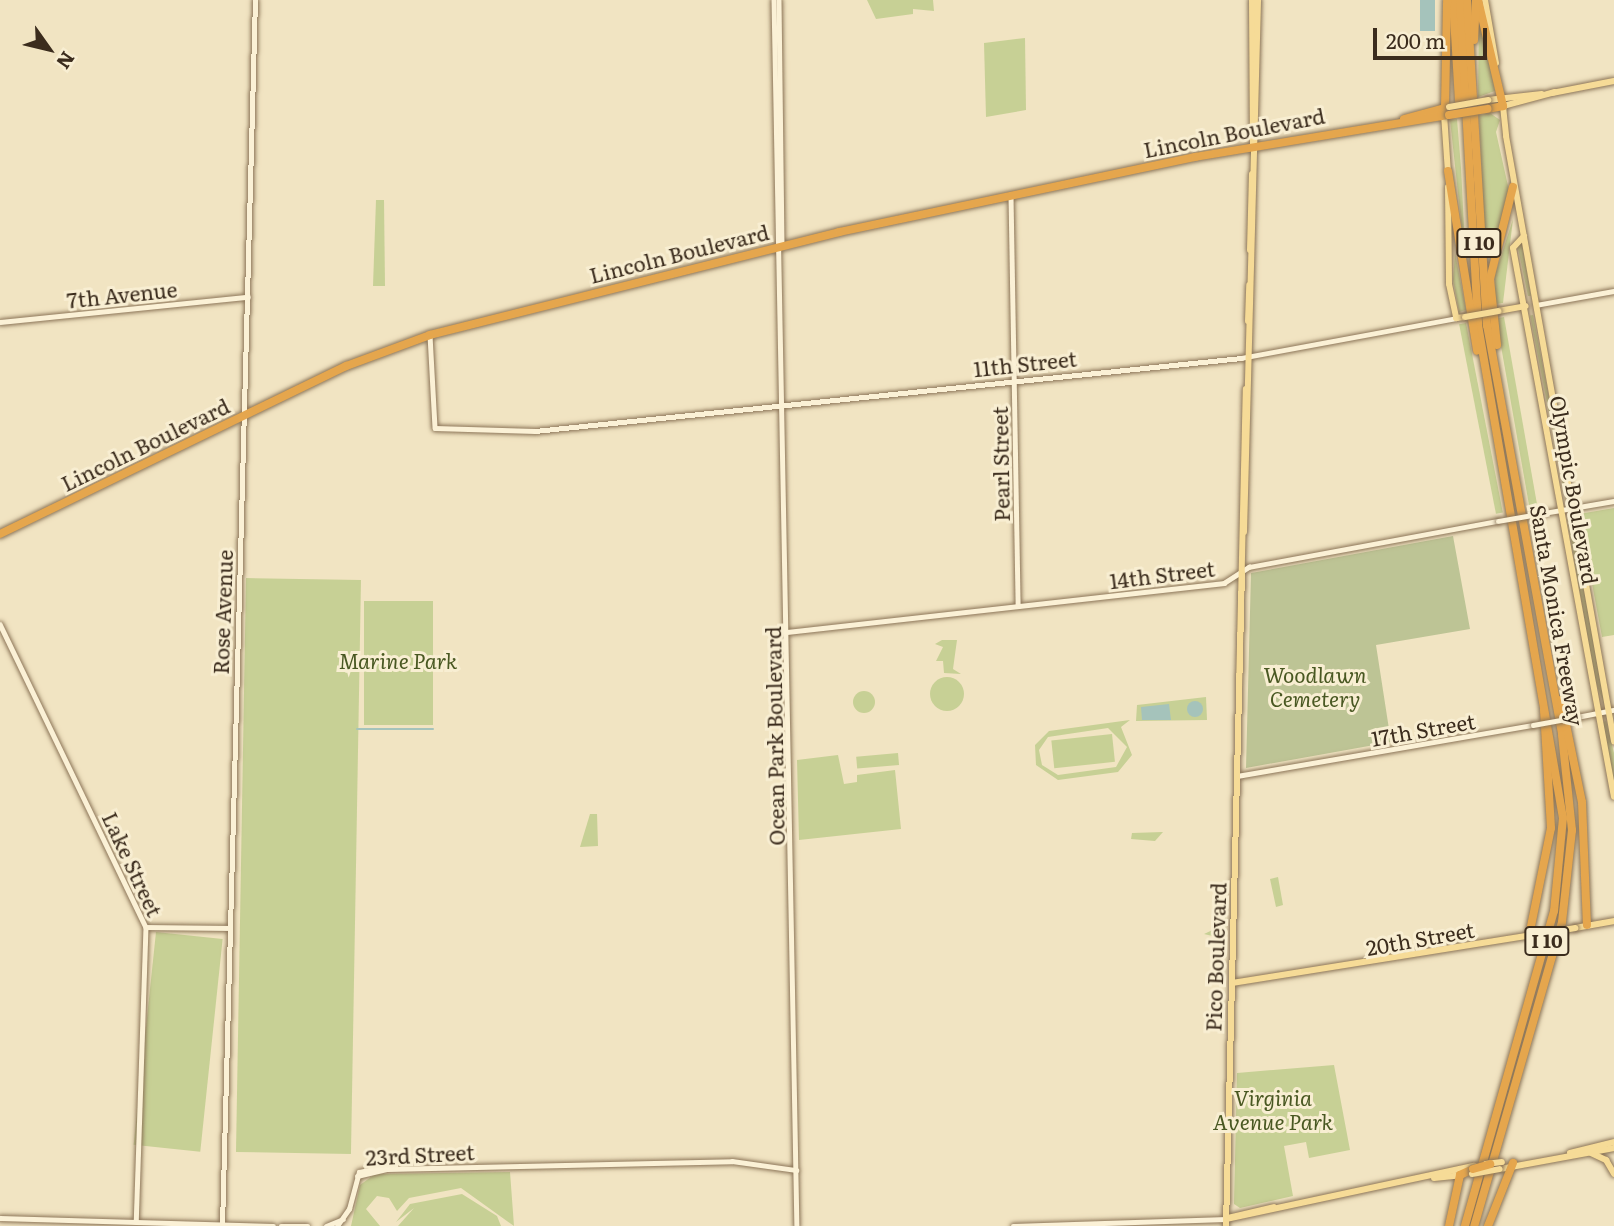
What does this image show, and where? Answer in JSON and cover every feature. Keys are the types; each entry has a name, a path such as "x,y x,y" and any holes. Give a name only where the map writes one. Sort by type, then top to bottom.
{"highway":[{"path":"1445,0 1447,111"},
{"path":"1453,0 1466,167"},
{"name":"Santa Monica Freeway","path":"1460,0 1471,261 1490,399 1562,793 1560,873 1547,943 1465,1226"},
{"name":"Santa Monica Freeway","path":"1467,0 1481,276 1549,657 1571,800 1566,901 1474,1226"},
{"path":"1471,64 1480,1"},
{"name":"Olympic Boulevard","path":"1480,1 1503,102"},
{"name":"Lincoln Boulevard","path":"0,534 371,354 429,335 781,246 1011,196 1254,146 1503,102"},
{"path":"1448,171 1463,284 1490,399"},
{"path":"1496,366 1490,279 1514,187"},
{"path":"1532,935 1551,817 1536,648"},
{"path":"1549,657 1582,802 1587,925"},
{"path":"1488,1226 1513,1163"},
{"path":"1449,1226 1460,1175 1490,1164"}],"main road":[{"name":"Pico Boulevard","path":"1252,0 1254,146"},
{"name":"Pico Boulevard","path":"1226,1222 1258,0"},
{"name":"Lincoln Boulevard","path":"1503,102 1614,81"},
{"name":"Olympic Boulevard","path":"1503,102 1514,187 1611,711 1614,741"},
{"path":"1447,111 1456,318"},
{"name":"Olympic Boulevard","path":"1524,236 1513,248 1614,797"},
{"name":"11th Street","path":"1456,318 1535,305"},
{"name":"20th Street","path":"1232,984 1614,921"},
{"path":"1226,1222 1274,1207 1570,1153 1614,1142"},
{"path":"1570,1153 1614,1148"},
{"path":"1584,1153 1602,1157 1614,1174"},
{"path":"1490,1164 1501,1165"},
{"path":"1432,1177 1460,1175"}],"street":[{"name":"Rose Avenue","path":"222,1225 255,0"},
{"name":"Ocean Park Boulevard","path":"776,0 777,105 782,138 781,246"},
{"name":"Ocean Park Boulevard","path":"776,0 777,57 781,72 783,407 797,1226"},
{"name":"Pearl Street","path":"1011,196 1018,606"},
{"name":"11th Street","path":"1535,305 1614,290"},
{"name":"7th Avenue","path":"0,322 248,297"},
{"name":"11th Street","path":"429,335 435,428 539,431 1248,357 1456,318"},
{"name":"14th Street","path":"787,632 1224,583 1242,573 1498,521 1614,501"},
{"name":"Lake Street","path":"0,624 146,927 136,1222"},
{"name":"17th Street","path":"1237,776 1611,711"},
{"path":"146,927 230,928"},
{"name":"23rd Street","path":"343,1220 357,1176 378,1166 743,1161 796,1170"},
{"path":"0,1218 273,1226"},
{"path":"326,1226 343,1220"},
{"path":"337,1226 343,1220"},
{"path":"343,1220 347,1226"},
{"path":"1013,1226 1226,1222"},
{"path":"281,1226 308,1226"}],"green space":[{"path":"867,0 933,0 934,11 913,9 913,14 876,19"},
{"path":"1479,16 1495,91 1478,97"},
{"path":"1025,38 1026,110 986,117 984,43"},
{"path":"1490,113 1500,120 1496,132 1510,195 1486,262 1479,115"},
{"path":"1457,119 1461,168 1466,266 1450,120"},
{"path":"376,200 384,200 385,286 373,286"},
{"path":"1513,219 1503,303 1495,304 1495,275"},
{"path":"1517,243 1522,243 1531,296 1528,296"},
{"path":"1455,253 1466,310 1459,312 1453,280"},
{"path":"1533,315 1568,498 1566,498 1530,316"},
{"path":"1504,317 1538,507 1530,508 1496,318"},
{"path":"1466,323 1503,512 1496,514 1459,324"},
{"path":"1614,508 1614,635 1602,637 1579,514"},
{"path":"1567,518 1575,537 1604,703 1595,681"},
{"name":"Woodlawn Cemetery","path":"1453,536 1470,629 1376,645 1391,742 1246,768 1251,573"},
{"path":"246,578 361,580 351,1154 236,1152"},
{"name":"Marine Park","path":"364,601 433,601 433,725 364,725"},
{"path":"942,640 957,640 953,669 961,674 944,673 943,661 936,661 943,647 935,644"},
{"path":"947,677 959,682 964,694 959,706 947,711 935,706 930,694 935,682"},
{"path":"864,691 872,694 875,702 872,710 864,713 856,710 853,702 856,694"},
{"path":"1206,697 1207,720 1136,721 1137,705"},
{"path":"1130,720 1121,727 1132,755 1118,772 1058,780 1036,765 1035,745 1049,731","holes":["1108,728 1127,747 1116,767 1058,775 1042,765 1039,750 1048,737"]},
{"path":"1606,721 1614,753 1614,785 1603,722"},
{"path":"1112,734 1115,762 1054,768 1051,740"},
{"path":"898,753 899,765 857,769 856,757"},
{"path":"838,755 844,784 857,782 857,775 895,770 901,829 799,840 797,760"},
{"path":"590,814 597,814 598,846 580,847"},
{"path":"1163,832 1155,841 1131,839 1132,833"},
{"path":"1278,877 1283,905 1276,907 1270,879"},
{"path":"1227,885 1225,939 1204,934 1219,927 1215,889"},
{"path":"156,932 223,939 200,1152 134,1145"},
{"name":"Virginia Avenue Park","path":"1334,1065 1350,1150 1309,1158 1306,1142 1284,1146 1293,1196 1240,1208 1234,1204 1237,1073"},
{"path":"510,1172 514,1226 461,1188 409,1198 397,1211 389,1198 377,1196 366,1209 380,1226 351,1226 360,1185 375,1174"},
{"path":"462,1194 497,1216 501,1226 398,1226 414,1208 396,1222 410,1204"}],"water":[{"path":"1420,0 1435,0 1435,31 1420,31"},
{"path":"1192,701 1198,701 1203,709 1201,715 1192,717 1187,712 1187,706"},
{"path":"1169,704 1171,720 1142,720 1141,707"}],"waterway":[{"path":"357,729 433,729"}]}
